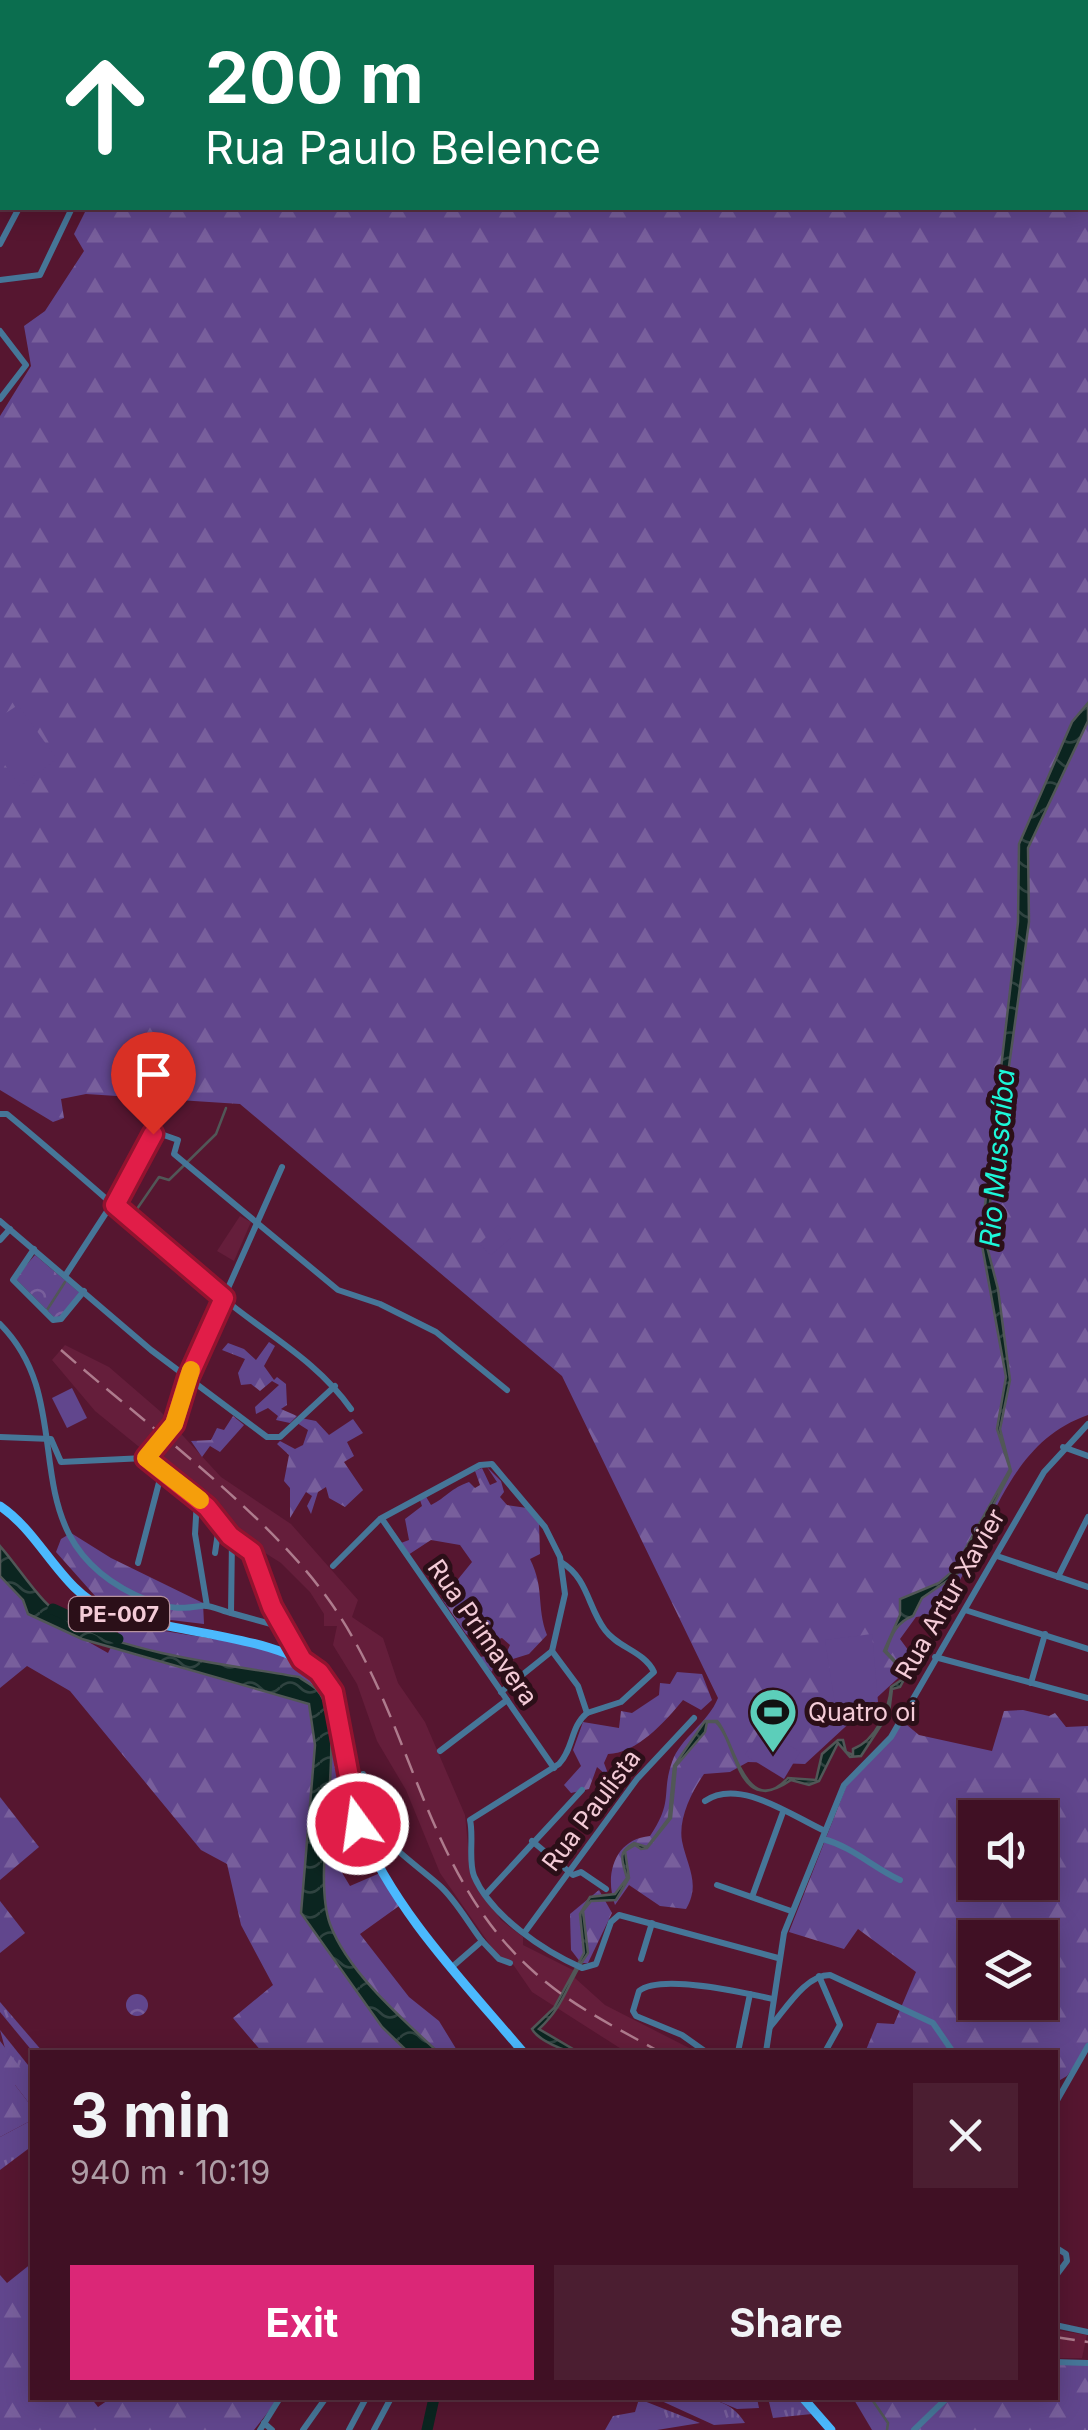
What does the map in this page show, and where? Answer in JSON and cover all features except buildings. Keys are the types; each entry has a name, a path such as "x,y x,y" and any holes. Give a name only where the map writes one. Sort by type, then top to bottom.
{"main road":[{"name":"PE-007","path":"0,1506 27,1530 73,1585 109,1611 278,1650 302,1660"},
{"path":"302,1660 319,1672 333,1692 358,1824 411,1919 521,2050"},
{"path":"805,2400 830,2430"}],"street":[{"path":"0,244 18,210"},
{"path":"0,280 41,274 71,210"},
{"path":"0,222 11,221"},
{"path":"0,331 26,365 0,399"},
{"path":"1,1113 335,1386 350,1409"},
{"path":"65,1276 115,1205 155,1132 180,1141 174,1154 344,1294 380,1304 436,1332 506,1390"},
{"path":"0,1437 53,1440 60,1462 147,1456 174,1424 188,1378 282,1166"},
{"path":"0,1222 188,1378 273,1440 335,1386"},
{"path":"0,1240 10,1229"},
{"path":"34,1250 12,1280 39,1309 53,1320 61,1319 84,1291"},
{"path":"0,1324 19,1346 33,1376 52,1505 66,1536 84,1557 115,1584 146,1600 182,1610 208,1606 284,1628"},
{"name":"Rua Artur Xavier","path":"766,2050 778,1958 791,1911 844,1785 887,1742 1063,1447 1088,1424"},
{"path":"1063,1447 1088,1456"},
{"path":"147,1456 197,1498 232,1538 252,1552 302,1660"},
{"path":"333,1566 382,1518 484,1464 492,1464 545,1527 561,1562 565,1596 552,1651 501,1692"},
{"path":"138,1563 162,1472"},
{"path":"197,1498 195,1534 208,1606"},
{"name":"Rua Primavera","path":"382,1518 554,1768"},
{"path":"1058,1577 1088,1518"},
{"path":"214,1552 220,1524"},
{"path":"230,1613 232,1538"},
{"path":"997,1556 1088,1587"},
{"path":"561,1562 583,1585 607,1632 653,1668 649,1680 621,1702 587,1713 576,1724 568,1752 554,1768 470,1820 473,1870 487,1893 525,1932 576,1966 596,1964 611,1922 619,1915 778,1958"},
{"path":"965,1610 1088,1648"},
{"path":"1031,1682 1045,1634"},
{"path":"552,1651 578,1686 587,1713"},
{"path":"936,1656 1088,1698"},
{"path":"440,1751 507,1700"},
{"name":"Rua Paulista","path":"525,1932 646,1770 694,1718"},
{"path":"363,1774 366,1804 394,1849 441,1886 498,1959 510,1963"},
{"path":"386,1790 378,1799 378,1816 394,1849"},
{"path":"487,1893 582,1790"},
{"path":"705,1801 718,1792 741,1793 849,1847 875,1869 900,1880"},
{"path":"752,1897 783,1812"},
{"path":"532,1840 574,1875 581,1872 606,1889"},
{"path":"717,1885 791,1911"},
{"path":"641,1959 652,1922"},
{"path":"452,1967 482,1941"},
{"path":"769,2028 819,1976 830,1975 916,2012 933,2023 952,2050"},
{"path":"819,1976 843,2034 828,2050"},
{"path":"703,2050 682,2035 636,2016 633,2011 639,1991 649,1984 773,1999"},
{"path":"738,2050 750,1994"},
{"path":"1058,2099 1088,2046"},
{"path":"1058,2249 1068,2261 1058,2273"},
{"path":"1058,2326 1088,2332"},
{"path":"1058,2362 1088,2363"},
{"path":"272,2430 262,2427 279,2400"},
{"path":"303,2430 325,2400"},
{"path":"349,2430 365,2400"},
{"path":"374,2430 390,2400"},
{"path":"914,2430 945,2400"}],"shaded area":[{"path":"240,1216 251,1222 234,1261 217,1251"},
{"path":"65,1345 109,1367 161,1412 221,1477 291,1524 358,1600 352,1617 383,1638 398,1683 425,1722 465,1815 471,1876 501,1920 523,1937 523,1945 577,1972 575,1978 605,2005 693,2050 623,2050 532,1992 512,1963 497,1955 440,1873 406,1790 377,1741 357,1684 333,1645 337,1626 324,1626 324,1614 310,1592 281,1563 230,1531 208,1503 95,1411 52,1360"},
{"path":"1058,2330 1087,2335 1082,2358 1058,2358"}],"green space":[{"path":"86,210 1088,210 1088,1415 1058,1429 1015,1474 938,1614 916,1617 900,1639 914,1658 909,1668 805,1764 748,1762 730,1772 704,1774 682,1824 682,1841 693,1883 686,1909 660,1906 629,1885 615,1905 612,1870 628,1844 650,1836 665,1805 676,1753 718,1698 562,1376 240,1104 86,1094 61,1099 64,1118 53,1122 0,1090 0,416 31,366 24,326 45,311 84,251 74,234"},
{"path":"18,705 57,759 20,786 0,758 0,717"},
{"path":"189,1043 199,1055 172,1077 162,1065"},
{"path":"498,1225 511,1238 491,1255 479,1244"},
{"path":"35,1255 80,1293 60,1318 56,1319 15,1278"},
{"path":"269,1342 275,1346 264,1366 274,1380 277,1377 286,1384 287,1405 281,1409 297,1416 290,1423 276,1420 278,1416 268,1408 256,1414 255,1407 279,1385 272,1381 260,1391 251,1384 241,1385 238,1373 245,1359 222,1350 228,1343 244,1349 256,1360"},
{"path":"72,1388 87,1418 67,1428 52,1398"},
{"path":"233,1416 244,1425 220,1452 210,1446 202,1457 191,1441 211,1440 217,1428 224,1430"},
{"path":"301,1418 316,1421 329,1435 353,1419 363,1433 347,1442 354,1456 344,1462 363,1490 345,1507 329,1498 326,1487 318,1492 311,1514 307,1506 312,1496 306,1492 290,1518 290,1488 284,1481 289,1455 277,1444 280,1441 295,1449 303,1445 308,1430 297,1423"},
{"path":"487,1467 501,1481 504,1492 500,1497 507,1505 527,1508 539,1522 540,1554 530,1559 547,1635 529,1654 493,1665 492,1672 479,1657 506,1654 510,1645 502,1638 486,1643 466,1634 442,1599 472,1562 460,1545 431,1540 408,1555 401,1543 409,1540 405,1519 422,1506 420,1500 425,1495 431,1505 469,1482 475,1488 480,1485 475,1471 482,1468 490,1485 497,1482"},
{"path":"71,1533 111,1558 203,1603 204,1624 154,1618 96,1597 56,1552 61,1539"},
{"path":"0,1576 48,1619 108,1653 123,1623 259,1648 310,1668 334,1704 343,1750 343,1812 330,1827 335,1861 350,1886 380,1873 399,1906 360,1934 409,1997 439,2021 457,2050 260,2050 233,2018 273,1985 241,1925 227,1864 201,1850 70,1691 27,1666 0,1688"},
{"path":"872,1634 878,1702 835,1704 825,1640"},
{"path":"677,1672 702,1674 712,1700 701,1710 683,1700 640,1742 608,1754 604,1763 607,1771 605,1774 597,1767 589,1789 571,1793 564,1785 581,1766 573,1750 583,1722 619,1728 621,1711 632,1713 659,1695 660,1683 670,1684"},
{"path":"1023,1710 1049,1716 1055,1713 1066,1727 1088,1726 1088,2048 1067,2076 1058,2081 1058,2050 866,2050 877,2023 894,2024 916,1972 858,1929 844,1949 789,1932 850,1777 899,1726 907,1725 919,1735 992,1751 1004,1711"},
{"name":"Quatro oi","path":"761,1728 800,1752 784,1779 745,1755"},
{"path":"0,1797 39,1847 0,1880"},
{"path":"599,1890 612,1913 588,1963 581,1963 571,1950 570,1914"},
{"path":"0,1901 25,1933 0,1953"},
{"path":"137,1994 145,1997 145,2013 137,2016 129,2013 126,2005 129,1997"},
{"path":"0,2002 41,2050 31,2050 0,2012"},
{"path":"0,2030 30,2068 30,2104 15,2085"},
{"path":"0,2041 22,2070 15,2085 30,2104 30,2121 0,2137"},
{"path":"30,2121 30,2148 0,2170 0,2137"},
{"path":"30,2265 30,2400 93,2400 98,2407 108,2400 277,2400 254,2430 0,2430 0,2275 7,2283"},
{"path":"1058,2360 1088,2361 1088,2430 872,2430 854,2400 1058,2400"},
{"path":"642,2400 700,2423 657,2430 605,2430 613,2416 635,2412"},
{"path":"659,2400 717,2401 745,2423 714,2425"},
{"path":"716,2400 757,2400 759,2408 737,2409"},
{"path":"768,2400 799,2400 812,2414 773,2418"}],"water":[{"name":"Rio Mussaíba","path":"1088,703 1088,721 1028,848 1029,922 985,1239 998,1289 1010,1380 1000,1429 1011,1471 957,1574 922,1598 913,1616 893,1634 886,1651 907,1674 900,1687 892,1689 889,1713 861,1756 850,1757 838,1743 819,1781 809,1785 791,1780 774,1789 788,1778 816,1780 822,1754 838,1740 843,1740 846,1752 853,1755 853,1749 875,1731 891,1687 903,1679 904,1672 884,1651 900,1615 900,1599 939,1583 953,1571 1010,1469 997,1429 1006,1377 981,1240 1018,922 1019,844 1072,722"},
{"path":"0,1546 43,1599 74,1624 154,1651 299,1677 317,1690 327,1709 331,1735 324,1868 330,1924 362,1976 436,2050 406,2050 382,2027 301,1913 315,1745 309,1704 82,1639 28,1614 23,1600 0,1576"},
{"path":"705,1721 717,1721 723,1730 743,1772 761,1790 749,1784 742,1774 716,1722 707,1722 705,1732 676,1766 671,1818 647,1848 635,1845 625,1851 629,1878 616,1900 591,1901 583,1911 588,1953 555,2011 539,2029 575,2050 552,2045 535,2033 532,2029 554,2008 584,1953 580,1914 590,1897 615,1894 627,1878 623,1861 625,1850 634,1843 647,1847 669,1818 674,1766"}],"waterway":[{"path":"128,1222 159,1177 169,1180 216,1134 226,1108"},
{"path":"47,1310 65,1282"},
{"path":"53,1609 118,1639"},
{"path":"427,2430 434,2400"},
{"path":"872,2400 888,2423 887,2430"}],"railway":[{"path":"61,1350 240,1503 305,1569 331,1603 382,1696 442,1842 496,1932 562,1995 656,2050"},
{"path":"1058,2337 1088,2342"}],"slow traffic":[{"path":"191,1370 174,1424 146,1458 200,1500"}],"place":[{"name":"Quatro oi","path":"773,1754"}],"route":[{"path":"153,1134 115,1205 224,1298 188,1378 174,1424 146,1458 207,1507 230,1536 252,1552 272,1607 302,1660 319,1672 333,1692 343,1734 349,1793 358,1824"}]}
